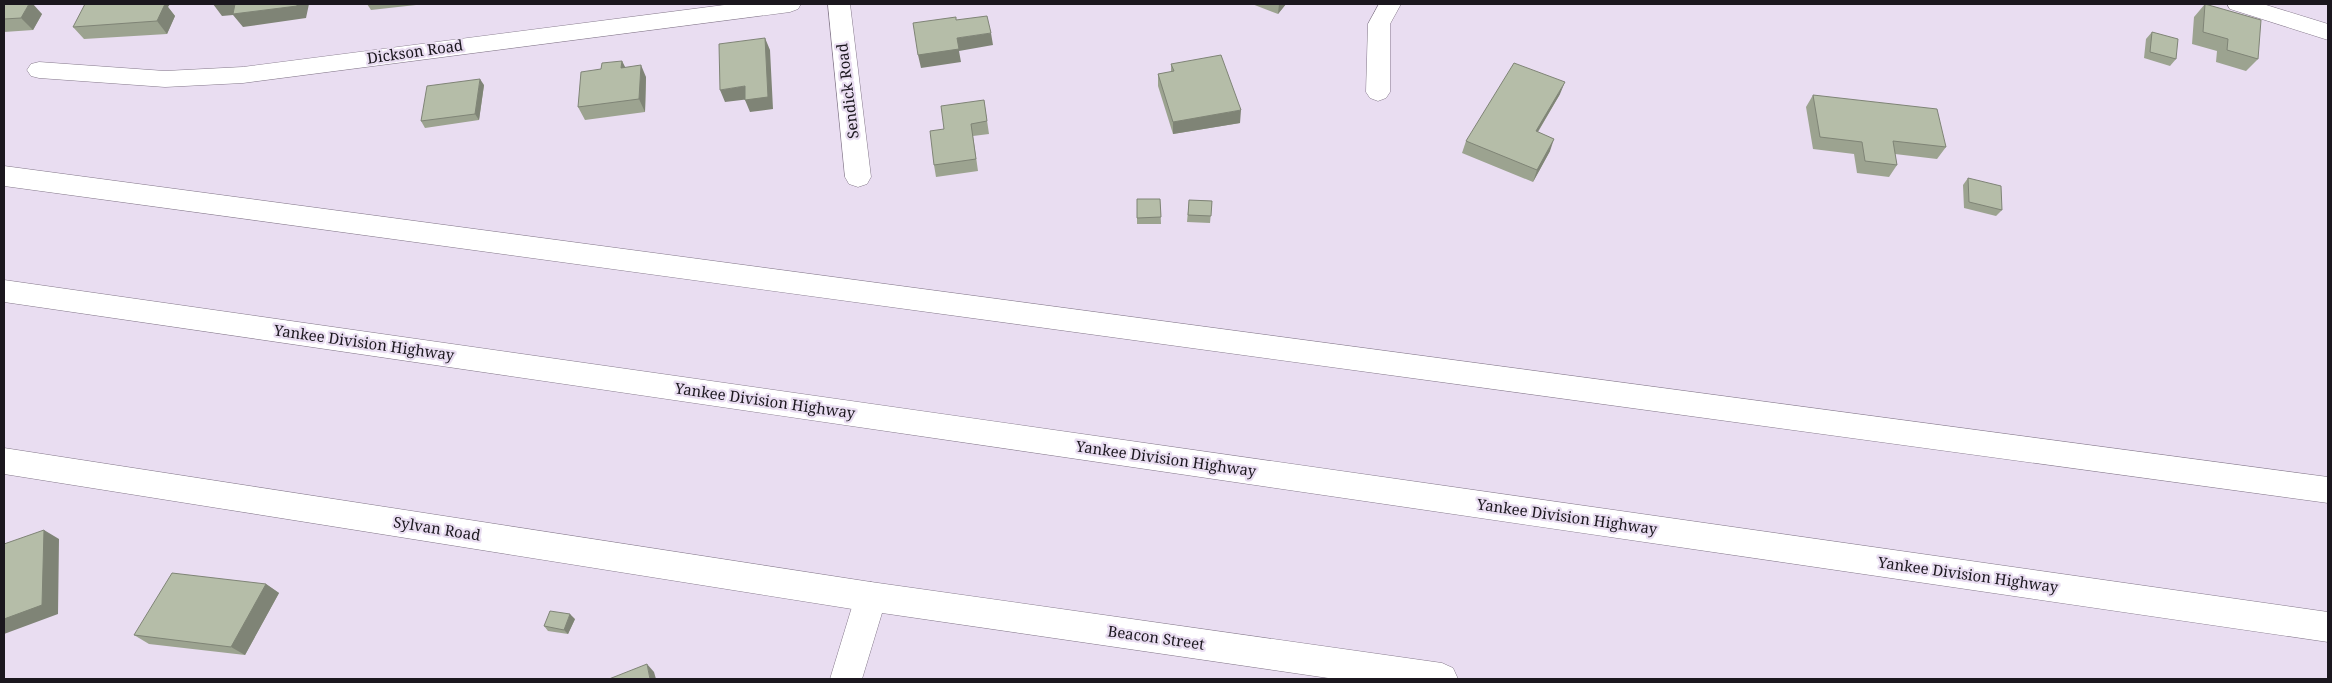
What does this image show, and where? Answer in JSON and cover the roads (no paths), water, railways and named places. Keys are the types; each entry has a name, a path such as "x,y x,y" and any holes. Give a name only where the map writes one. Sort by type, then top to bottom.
{"main road":[{"name":"Dickson Road","path":"39,70 165,79 243,75 790,4"},
{"name":"Sendick Road","path":"839,4 858,177"},
{"path":"1378,92 1379,24 1390,4"},
{"path":"2238,4 2328,32"},
{"path":"4,176 2328,490"},
{"name":"Yankee Division Highway","path":"4,291 2328,627"},
{"name":"Sylvan Road","path":"4,461 871,597"},
{"path":"846,679 871,597"},
{"name":"Beacon Street","path":"871,597 1442,679"}]}
